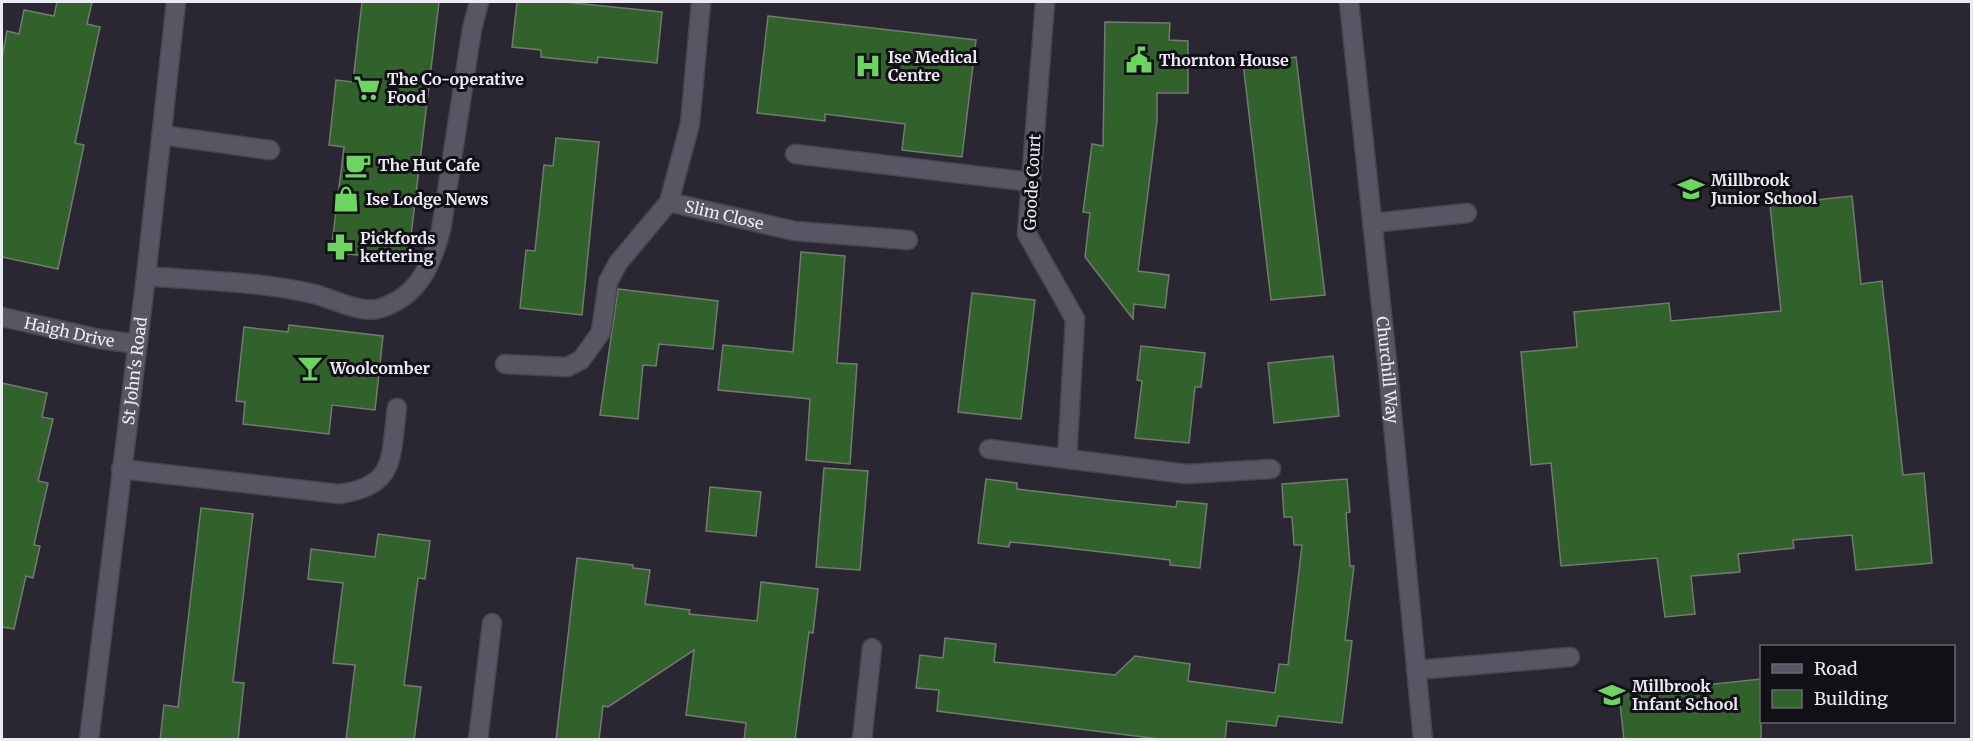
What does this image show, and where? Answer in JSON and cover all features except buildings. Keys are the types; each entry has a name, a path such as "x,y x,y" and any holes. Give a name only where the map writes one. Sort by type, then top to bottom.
{"street":[{"name":"St John's Road","path":"89,740 146,276 176,2"},
{"path":"146,276 297,290 367,309 382,309 396,302 422,280 432,262 441,230 472,29 479,2"},
{"name":"Slim Close","path":"702,2 690,124 669,202 795,231 908,240"},
{"name":"Goode Court","path":"1045,2 1027,234 1075,319 1067,459"},
{"name":"Churchill Way","path":"1349,2 1374,223 1423,740"},
{"path":"162,135 270,150"},
{"path":"795,154 1031,182"},
{"path":"505,364 567,367 581,360 601,332 608,282 618,264 669,202"},
{"path":"1374,223 1467,213"},
{"name":"Haigh Drive","path":"2,317 100,339 137,344"},
{"path":"121,469 339,495 361,491 380,481 390,458 397,408"},
{"path":"989,449 1186,474 1270,469"},
{"path":"478,740 492,623"},
{"path":"862,740 872,648"},
{"path":"1416,670 1570,657"}],"place":[{"name":"Thornton House","path":"1139,60"},
{"name":"Ise Medical Centre","path":"868,66"},
{"name":"The Co-operative Food","path":"367,88"},
{"name":"The Hut Cafe","path":"358,165"},
{"name":"Millbrook Junior School","path":"1691,189"},
{"name":"Ise Lodge News","path":"346,199"},
{"name":"Pickfords kettering","path":"340,247"},
{"name":"Woolcomber","path":"310,368"},
{"name":"Millbrook Infant School","path":"1612,695"}]}
